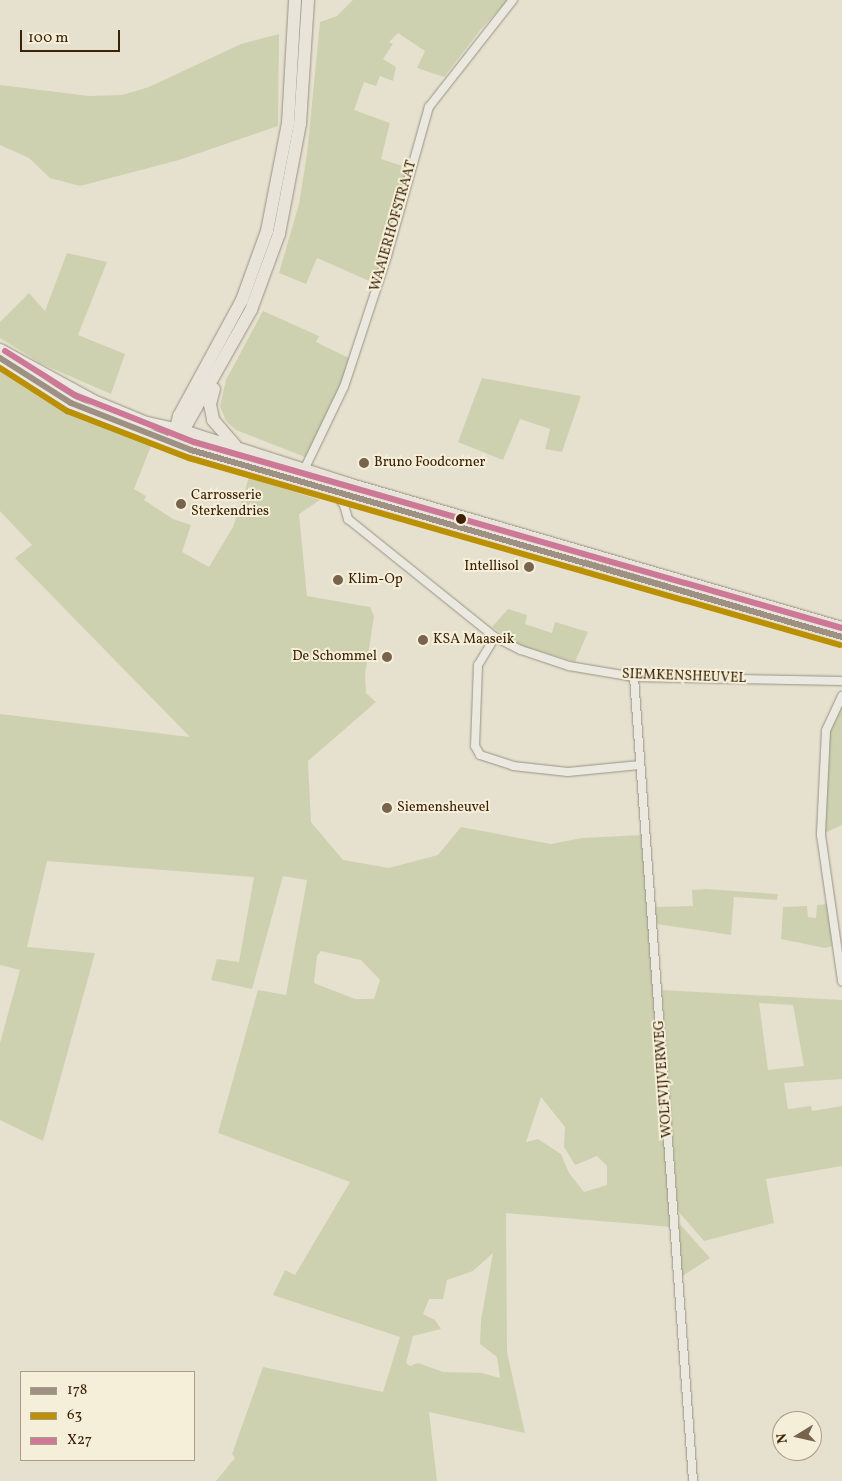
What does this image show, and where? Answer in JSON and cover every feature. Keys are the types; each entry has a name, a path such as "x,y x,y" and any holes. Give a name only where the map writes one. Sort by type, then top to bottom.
{"main road":[{"path":"174,444 179,429 242,300 267,230 288,123 295,0"},
{"path":"237,446 215,424 210,409 213,391 266,274 289,195 304,98 308,0"},
{"path":"0,349 71,403 174,444 335,493 349,502 473,532 842,637"},
{"path":"179,429 232,349"},
{"path":"0,358 36,377 131,416 237,446 304,470 842,628"},
{"path":"473,532 481,530 482,521"}],"street":[{"name":"WAAIERHOFSTRAAT","path":"304,470 344,387 387,256 429,107 513,0"},
{"name":"SIEMKENSHEUVEL","path":"349,502 348,519 496,636 521,650 569,666 634,678 842,681"},
{"path":"496,636 478,665 475,746 480,755 513,766 568,772 640,765"},
{"name":"WOLFVIJVERWEG","path":"634,678 693,1481"},
{"path":"842,696 826,731 821,835 842,981"}],"green space":[{"path":"353,0 508,0 481,29 444,77 417,68 425,51 398,33 389,42 393,44 383,59 396,67 393,81 380,76 376,86 364,82 354,110 390,123 381,159 409,168 374,283 317,258 306,284 279,273 299,204 307,154 320,22 337,16"},
{"path":"279,34 278,126 179,160 80,186 50,178 29,158 0,145 0,85 89,96 122,95 149,87 241,44"},
{"path":"67,253 107,262 78,335 125,354 111,394 42,364 0,338 0,322 29,293 45,311"},
{"path":"263,311 319,336 316,342 351,359 324,425 305,457 236,430 226,421 220,406 226,380"},
{"path":"0,366 54,403 151,446 134,489 146,496 144,500 173,519 191,525 182,552 209,567 233,527 249,477 320,500 299,514 307,596 370,607 374,616 365,675 366,693 376,702 308,761 311,822 343,860 389,868 438,855 461,827 551,844 582,838 642,835 672,1227 506,1213 507,1352 525,1433 429,1412 437,1481 216,1481 235,1458 232,1454 263,1367 383,1392 400,1337 273,1295 285,1270 295,1275 350,1182 218,1133 258,990 286,995 307,880 283,876 252,989 211,980 217,959 239,962 254,877 47,861 27,947 95,953 43,1141 0,1120 0,1043 20,970 0,965 0,714 190,737 15,558 32,545 0,511","holes":["321,951 361,960 380,980 374,999 355,999 314,983 317,956","541,1097 565,1127 564,1147 575,1165 597,1156 607,1166 607,1185 584,1192 569,1173 561,1154 538,1139 526,1142","493,1253 481,1320 480,1344 497,1357 500,1378 482,1373 443,1372 418,1363 410,1366 406,1363 413,1336 441,1329 435,1320 423,1314 429,1299 443,1299 447,1280 473,1271"]},
{"path":"482,378 581,396 562,452 545,449 550,429 520,419 503,460 458,442"},
{"path":"508,609 527,615 525,624 552,633 555,622 588,632 575,662 519,645 492,627"},
{"path":"842,705 842,825 825,833 829,738 833,720"},
{"path":"706,889 778,894 777,900 734,897 731,935 657,924 655,907 693,906 692,890"},
{"path":"828,904 832,946 825,948 781,939 783,907 807,906 808,917 816,918 817,905"},
{"path":"662,990 842,1000 842,1079 784,1083 788,1109 811,1106 812,1111 842,1106 842,1166 766,1179 774,1223 704,1241 678,1211","holes":["759,1003 793,1005 804,1066 768,1070"]},
{"path":"679,1223 710,1258 681,1277 681,1266"}],"transit line":[{"name":"X27","path":"5,351 75,395 194,442 842,628"},
{"name":"178","path":"0,358 71,403 191,450 842,637"},
{"name":"63","path":"0,368 67,411 189,458 840,645"}],"place":[{"name":"Bruno Foodcorner","path":"364,463"},
{"name":"Carrosserie Sterkendries","path":"181,504"},
{"name":"Intellisol","path":"529,567"},
{"name":"Klim-Op","path":"338,580"},
{"name":"KSA Maaseik","path":"423,640"},
{"name":"De Schommel","path":"387,657"},
{"name":"Siemensheuvel","path":"387,808"}]}
